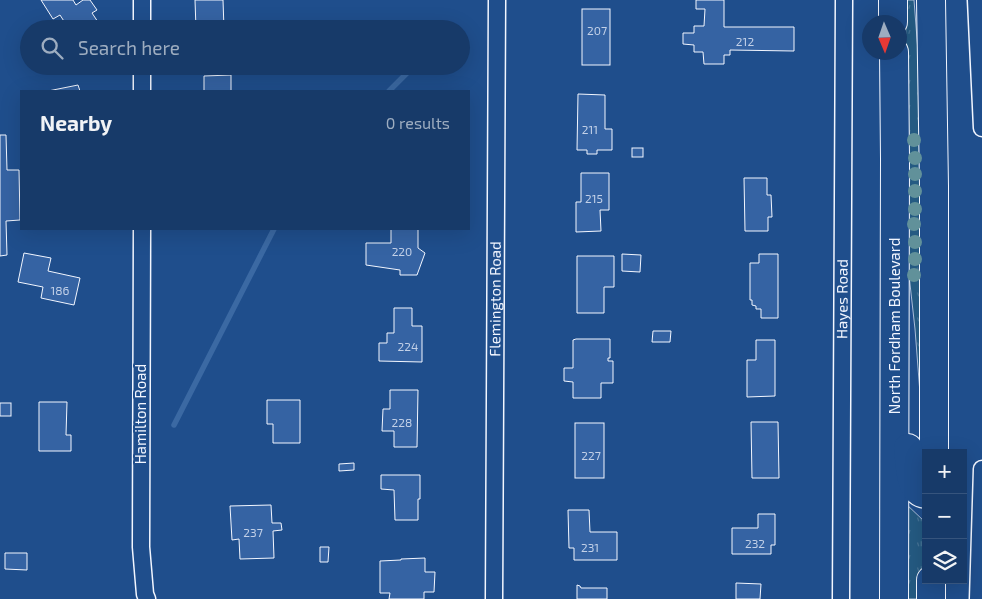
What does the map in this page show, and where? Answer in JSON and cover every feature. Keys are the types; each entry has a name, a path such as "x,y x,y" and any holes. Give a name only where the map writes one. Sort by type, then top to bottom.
{"highway":[{"path":"893,0 893,15"},
{"path":"931,0 934,186 934,449"},
{"name":"North Fordham Boulevard","path":"894,60 896,159 894,599"},
{"path":"895,409 908,448 912,480 916,490 922,494"},
{"path":"930,599 931,584"}],"street":[{"path":"142,0 142,20"},
{"name":"Flemington Road","path":"494,599 497,0"},
{"name":"Hayes Road","path":"841,599 844,0"},
{"path":"976,0 982,128"},
{"path":"142,75 142,90"},
{"name":"Hamilton Road","path":"142,230 141,547 147,599"},
{"path":"978,599 982,468"}],"green space":[{"path":"903,0 914,0 924,129 925,449 905,239 904,60 907,60 907,15 903,15"},
{"path":"905,503 922,519 922,599 902,599"}],"building":[{"path":"41,0 73,0 76,5 83,0 90,0 97,10 92,13 97,20 63,20 60,15 53,19"},
{"path":"195,0 223,0 224,20 196,20"},
{"path":"696,0 724,0 724,27 794,27 794,51 730,50 730,55 724,55 724,64 704,64 703,52 694,52 694,45 683,44 683,33 694,33 694,26 704,26 705,9 696,9"},
{"path":"582,9 610,9 610,65 582,65"},
{"path":"231,75 231,90 204,90 204,76"},
{"path":"78,85 80,90 53,90"},
{"path":"578,94 605,95 605,129 612,129 612,150 597,150 597,154 587,154 587,150 577,150"},
{"path":"0,135 6,135 7,170 19,170 20,220 6,221 7,255 0,256"},
{"path":"632,148 643,148 643,157 632,157"},
{"path":"581,173 609,173 609,210 600,210 601,231 576,232 576,202 581,202"},
{"path":"744,178 767,178 767,195 771,195 772,217 768,217 768,231 745,231"},
{"path":"391,230 418,230 418,248 425,253 417,275 400,275 400,270 366,265 366,243 391,243"},
{"path":"24,253 51,258 48,271 80,278 74,305 41,298 43,287 18,282"},
{"path":"622,254 641,255 640,272 622,271"},
{"path":"759,254 778,254 778,318 761,318 761,309 756,309 756,306 752,305 752,300 750,300 750,263 759,263"},
{"path":"577,256 614,256 614,287 604,287 604,313 577,313"},
{"path":"394,308 412,308 412,326 422,326 422,362 379,361 379,343 387,343 387,333 394,333"},
{"path":"653,331 671,331 670,342 652,342"},
{"path":"610,339 610,358 608,358 608,361 613,361 613,383 601,383 601,398 573,398 573,382 564,381 564,368 573,368 573,340"},
{"path":"756,340 775,340 775,396 747,397 747,360 756,360"},
{"path":"390,390 418,390 417,447 394,447 394,431 382,431 383,409 390,409"},
{"path":"267,400 300,400 300,443 273,443 273,424 267,424"},
{"path":"39,402 67,402 66,435 71,435 71,451 39,451"},
{"path":"0,403 11,403 11,416 0,416"},
{"path":"751,422 778,422 779,478 752,478"},
{"path":"575,423 604,423 604,478 575,478"},
{"path":"354,463 354,470 339,471 339,464"},
{"path":"381,475 420,475 418,520 395,520 394,490 381,489"},
{"path":"271,505 272,523 281,523 282,530 273,531 274,558 240,559 239,539 232,540 230,506"},
{"path":"568,510 589,510 590,532 617,532 617,560 574,560 574,548 569,548"},
{"path":"758,514 775,514 775,545 771,545 771,554 732,554 732,528 758,528"},
{"path":"320,547 329,547 328,562 320,562"},
{"path":"5,553 27,553 27,570 5,569"},
{"path":"425,558 425,572 435,572 434,592 424,592 424,599 389,599 390,593 380,593 380,561"},
{"path":"736,583 761,584 760,599 736,599"},
{"path":"577,585 581,588 607,588 607,599 577,599"}],"waterway":[{"path":"390,90 405,75"},
{"path":"174,425 273,230"}]}
